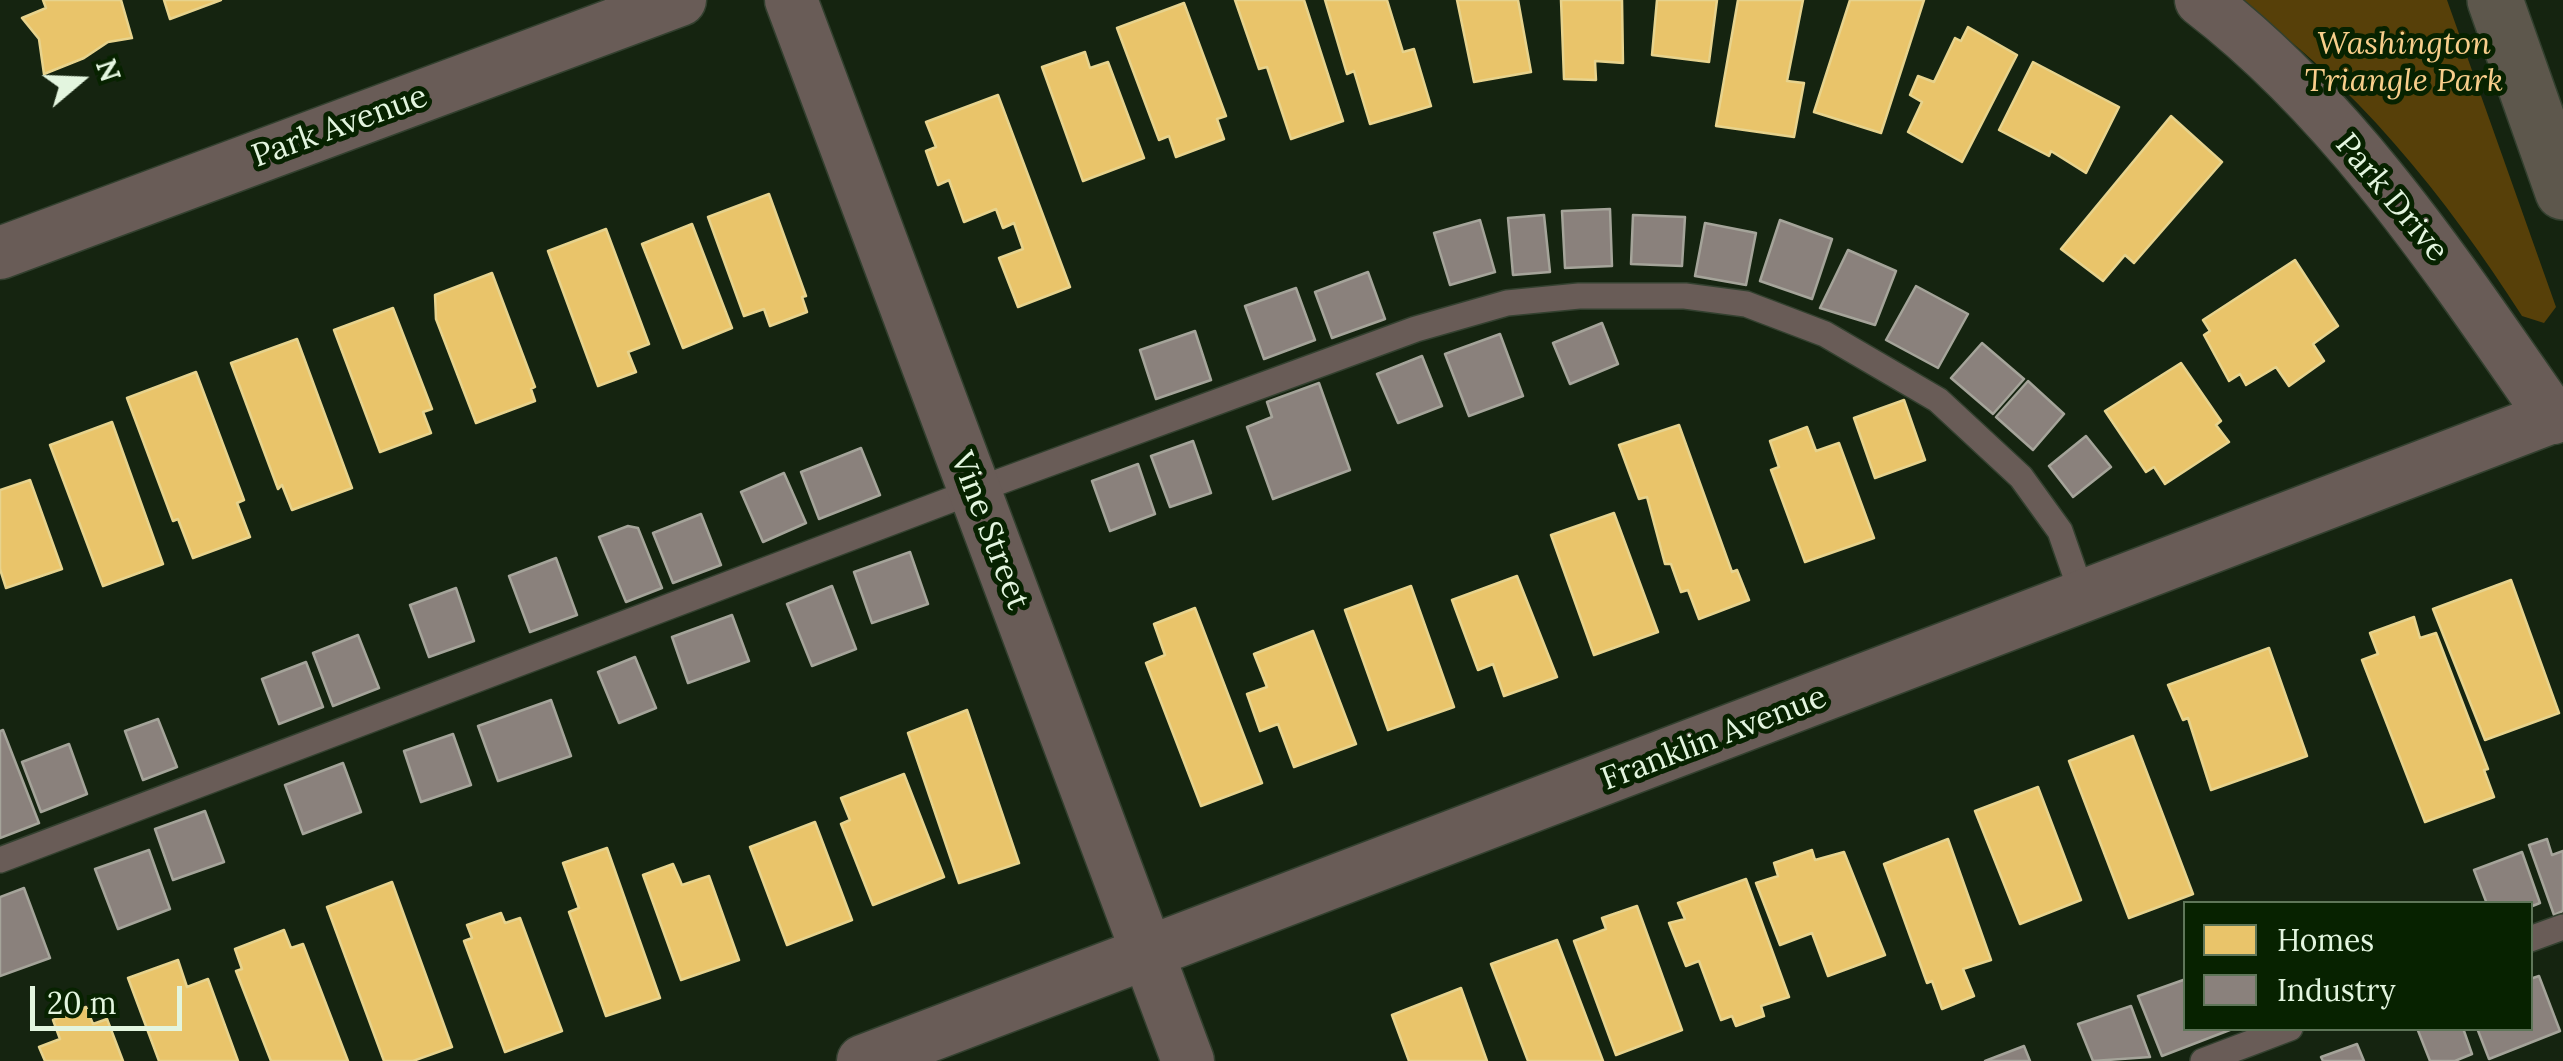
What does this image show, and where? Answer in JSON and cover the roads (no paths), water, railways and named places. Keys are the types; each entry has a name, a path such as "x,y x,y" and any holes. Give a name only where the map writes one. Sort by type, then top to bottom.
{"street":[{"name":"Park Avenue","path":"0,254 680,0"},
{"name":"Vine Street","path":"791,0 1188,1061"},
{"name":"Park Drive","path":"2201,0 2306,97 2386,188 2558,415"},
{"path":"2495,0 2563,192"},
{"name":"Franklin Avenue","path":"862,1061 2558,415"}],"lane":[{"path":"0,860 974,491 1416,329 1507,303 1579,296 1685,296 1746,304 1824,334 1938,400 2022,477 2060,531 2084,598"},
{"path":"2533,938 2563,926"},
{"path":"2203,1061 2282,1031"}],"park label":[{"name":"Washington Triangle Park","path":"2404,64"}]}
